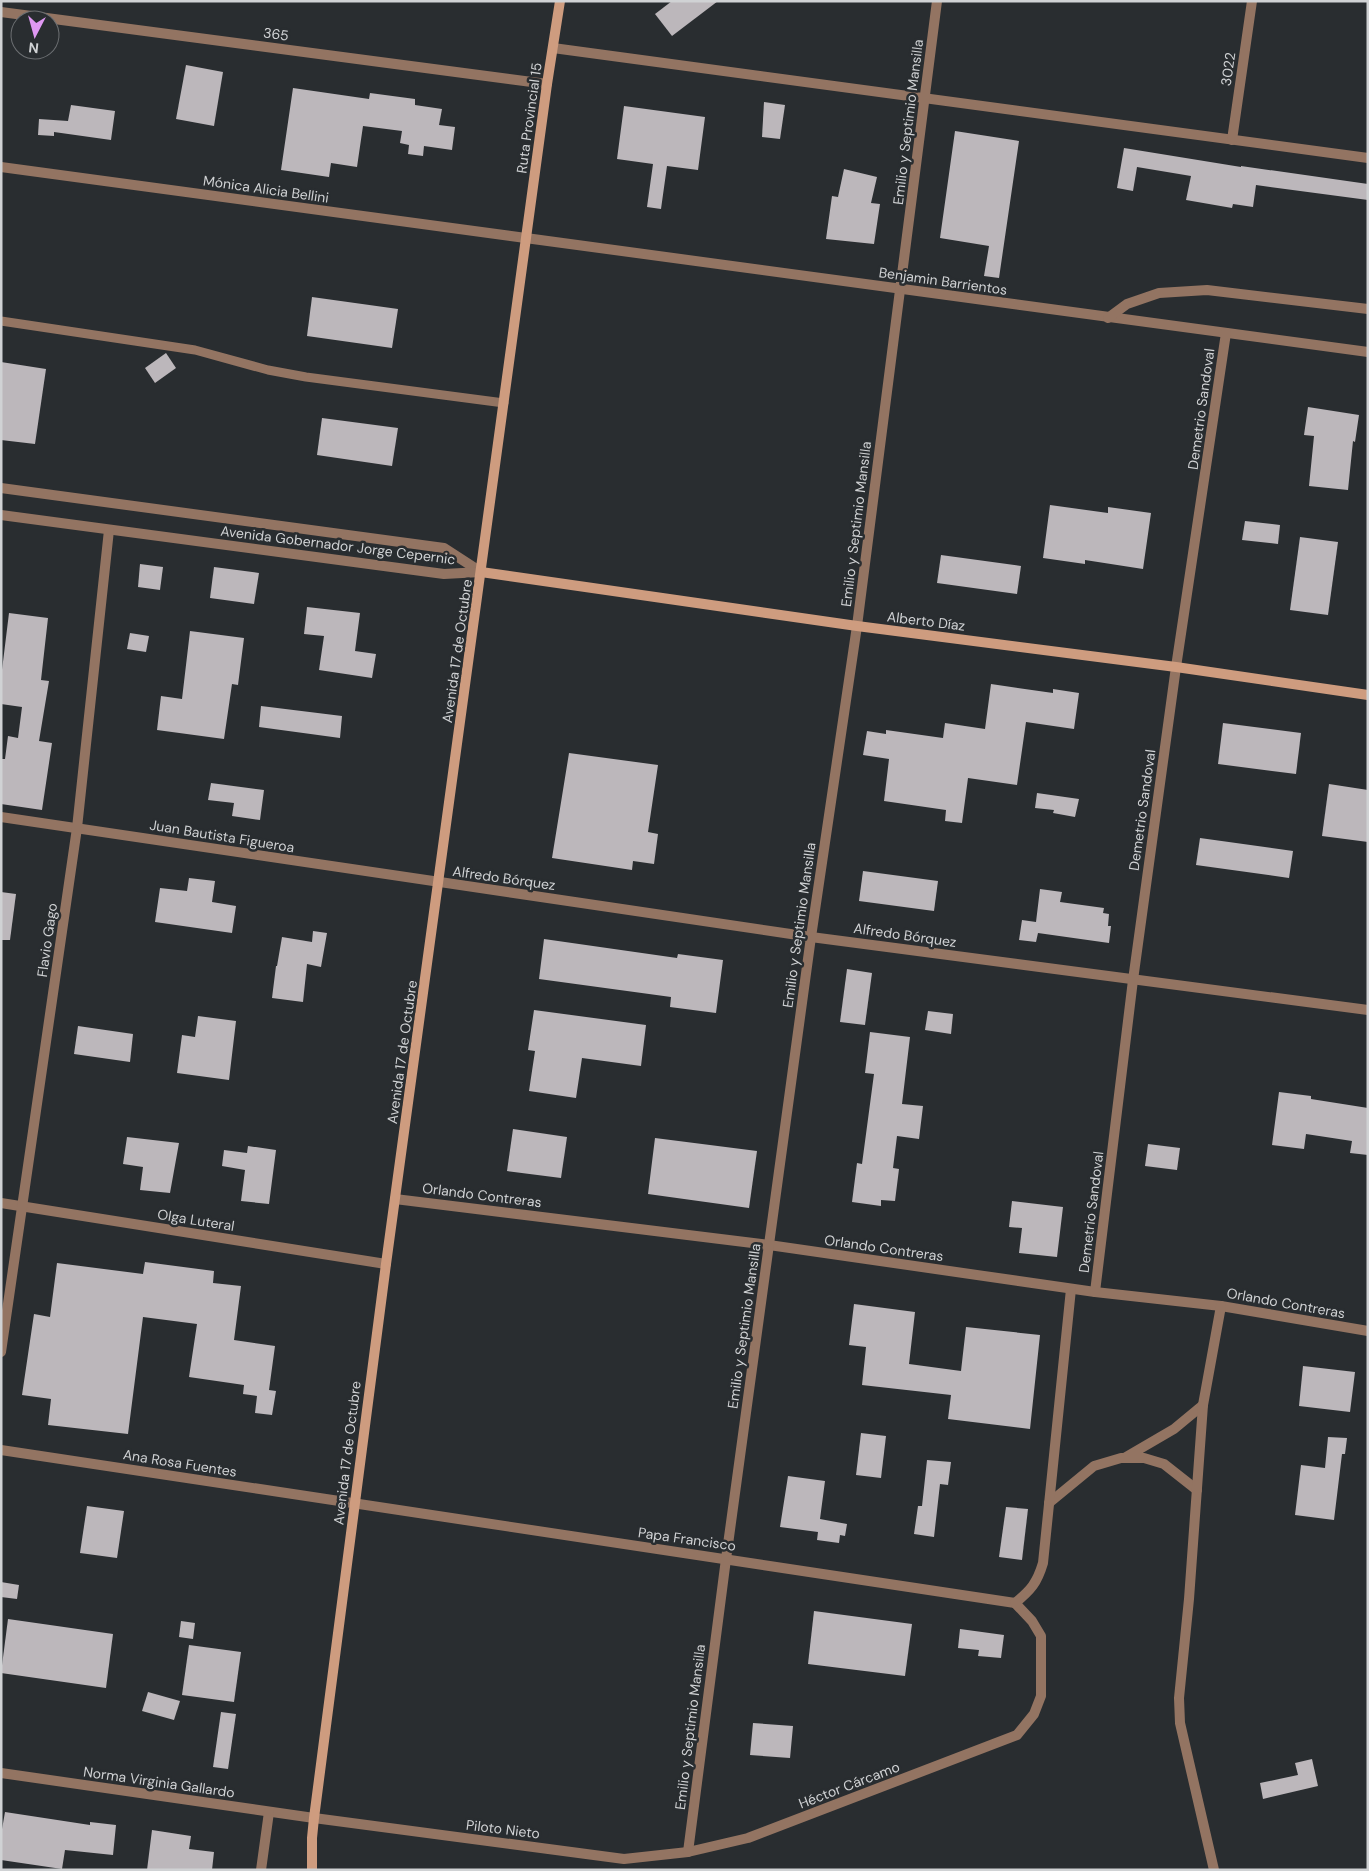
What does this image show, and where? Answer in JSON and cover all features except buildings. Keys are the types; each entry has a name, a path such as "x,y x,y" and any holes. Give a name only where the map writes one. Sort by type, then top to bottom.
{"main road":[{"name":"Ruta Provincial 15","path":"527,239 560,1"},
{"name":"Avenida 17 de Octubre","path":"312,1870 314,1818 354,1504 527,239"},
{"name":"Alberto Díaz","path":"481,572 857,626 1176,667 1368,695"}],"street":[{"name":"Emilio y Septimio Mansilla","path":"688,1852 811,937 857,626 937,1"},
{"name":"3022","path":"1232,140 1252,1"},
{"name":"365","path":"1,12 547,84"},
{"path":"553,48 1368,158"},
{"name":"Mónica Alicia Bellini","path":"1,167 527,239"},
{"name":"Benjamin Barrientos","path":"527,239 1368,353"},
{"path":"1108,318 1127,304 1159,294 1207,290 1368,309"},
{"name":"Demetrio Sandoval","path":"1095,1292 1132,980 1226,333"},
{"name":"Avenida Gobernador Jorge Cepernic","path":"1,488 444,548 481,572"},
{"name":"Avenida Gobernador Jorge Cepernic","path":"1,515 444,574 481,572"},
{"name":"Flavio Gago","path":"1,1352 77,828 109,530"},
{"name":"Juan Bautista Figueroa","path":"1,817 439,882"},
{"name":"Alfredo Bórquez","path":"439,882 811,937 1368,1010"},
{"name":"Orlando Contreras","path":"396,1198 769,1245 1071,1289 1221,1306 1368,1332"},
{"name":"Olga Luteral","path":"1,1203 386,1264"},
{"name":"Demetrio Sandoval","path":"1015,1603 1030,1591 1038,1578 1042,1563 1071,1289"},
{"path":"1214,1870 1180,1722 1179,1698 1189,1599 1203,1405 1221,1306"},
{"path":"1126,1458 1174,1429 1203,1405"},
{"name":"Ana Rosa Fuentes","path":"1,1450 354,1504"},
{"path":"1049,1503 1094,1466 1126,1458 1144,1458 1164,1464 1197,1490"},
{"name":"Papa Francisco","path":"354,1504 1015,1603"},
{"name":"Héctor Cárcamo","path":"688,1852 748,1838 1017,1735 1034,1714 1041,1696 1040,1636 1032,1621 1015,1603"},
{"name":"Norma Virginia Gallardo","path":"1,1773 314,1818"},
{"path":"261,1870 269,1812"},
{"name":"Piloto Nieto","path":"314,1818 624,1859 688,1852"}],"lane":[{"path":"1,321 195,350 268,370 306,377 504,403"}]}
